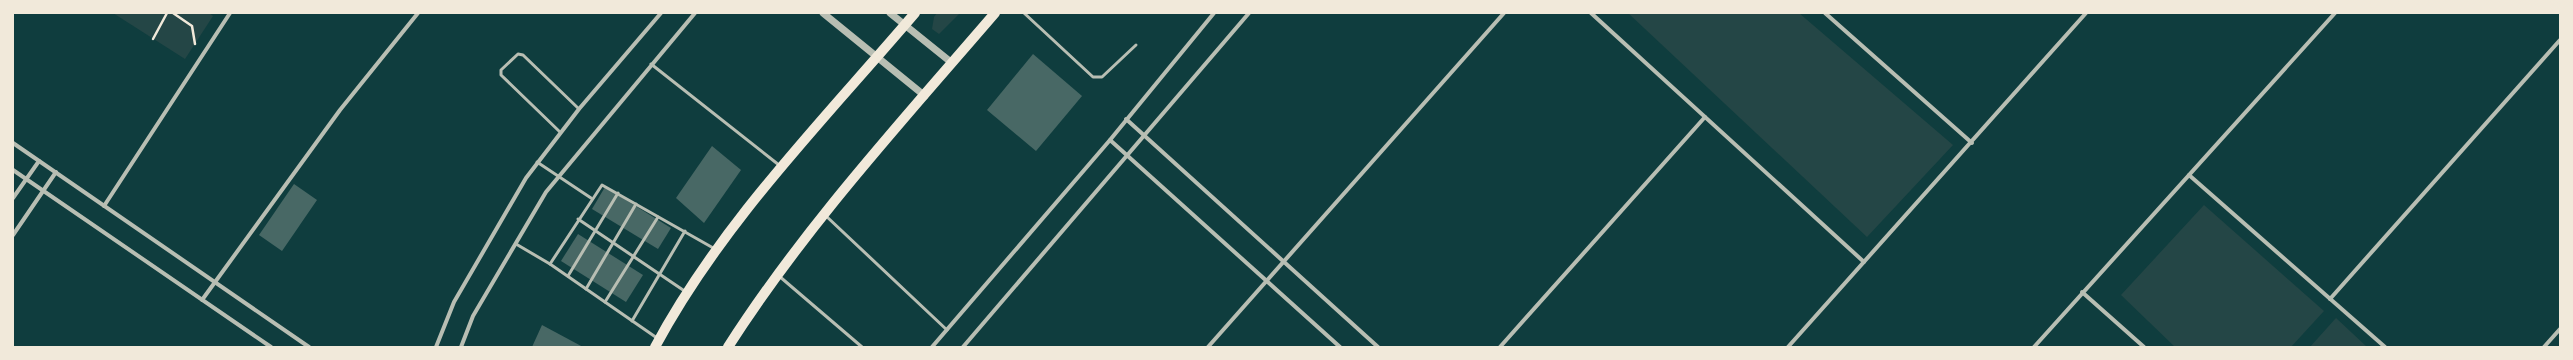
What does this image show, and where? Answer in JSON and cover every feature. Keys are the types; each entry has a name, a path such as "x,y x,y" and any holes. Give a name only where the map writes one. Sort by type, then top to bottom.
{"main road":[{"path":"657,343 687,292 716,250 781,167 915,13"},
{"path":"728,347 755,305 825,215 995,13"}],"street":[{"path":"104,206 230,13"},
{"path":"202,300 340,110 418,13"},
{"path":"436,347 454,302 537,162 579,109 661,13"},
{"path":"460,347 473,316 558,175 695,13"},
{"path":"823,13 925,96"},
{"path":"890,13 952,63"},
{"path":"932,347 1110,140 1214,13"},
{"path":"963,347 1146,136 1249,13"},
{"path":"1208,347 1504,13"},
{"path":"1591,13 1864,262"},
{"path":"1825,13 1972,143"},
{"path":"1788,347 1972,143 2086,13"},
{"path":"2034,347 2335,13"},
{"path":"2330,299 2560,40"},
{"path":"1500,347 1705,117"},
{"path":"1126,119 1282,262 1378,347"},
{"path":"1110,140 1129,155 1340,347"},
{"path":"13,143 309,347"},
{"path":"13,198 39,161"},
{"path":"13,170 271,347"},
{"path":"13,235 44,192 56,172"},
{"path":"2189,175 2385,347"},
{"path":"2082,292 2144,347"},
{"path":"2544,347 2560,329"}],"lane":[{"path":"1024,13 1093,77 1102,77 1136,45"},
{"path":"560,132 502,75 500,70 518,54 523,55 579,109"},
{"path":"651,64 781,167"},
{"path":"537,162 591,198"},
{"path":"550,264 591,198 602,184 716,250"},
{"path":"568,276 618,193"},
{"path":"586,289 612,242 636,204"},
{"path":"825,215 947,330"},
{"path":"605,302 658,217"},
{"path":"578,219 687,292"},
{"path":"632,320 685,231"},
{"path":"516,244 550,264 632,320 657,343"},
{"path":"778,275 862,347"}],"path":[{"path":"153,39 166,13"},
{"path":"173,13 192,26 195,44 202,55"}],"shaded area":[{"path":"113,13 209,13 213,16 185,59"},
{"path":"937,13 960,13 939,34 932,29 934,17"},
{"path":"1628,13 1799,13 1953,145 1867,237"},
{"path":"2204,205 2324,311 2291,347 2175,347 2121,295"},
{"path":"2336,318 2367,347 2310,347"}],"building":[{"path":"1033,54 1082,96 1036,151 987,110"},
{"path":"712,146 741,170 704,223 676,198"},
{"path":"294,184 317,200 282,251 259,235"},
{"path":"605,187 671,228 658,249 592,209"},
{"path":"578,234 643,275 626,302 561,261"},
{"path":"542,325 583,347 532,347"}]}
